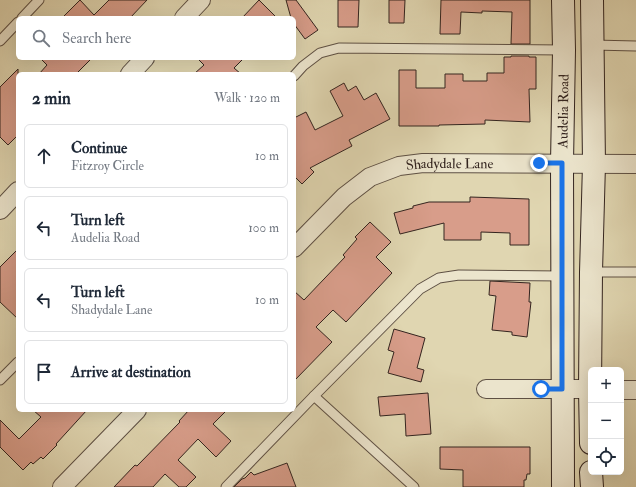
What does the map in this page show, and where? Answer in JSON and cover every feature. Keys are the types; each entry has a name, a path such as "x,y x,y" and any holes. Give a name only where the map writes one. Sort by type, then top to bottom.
{"main road":[{"name":"Audelia Road","path":"563,0 563,487"},
{"path":"591,367 591,272 594,164 592,0"},
{"path":"591,403 591,439"},
{"path":"591,475 592,487"}],"street":[{"path":"186,16 201,0"},
{"path":"132,72 144,60"},
{"name":"Shadydale Lane","path":"296,246 344,197 370,177 399,166 423,163 636,164"},
{"path":"0,210 16,193"},
{"path":"486,389 588,389"},
{"path":"624,390 636,390"},
{"path":"62,487 135,412"}],"lane":[{"path":"24,16 39,0"},
{"path":"0,41 16,24"},
{"path":"593,45 636,46"},
{"path":"296,74 303,66 320,53 339,48 564,50"},
{"path":"591,272 636,272"},
{"path":"226,487 420,289 439,278 459,275 562,276"},
{"path":"0,380 16,364"},
{"path":"314,396 414,487"}],"building":[{"path":"80,0 94,15 109,0 147,0 132,16 64,16"},
{"path":"259,0 275,16 244,16"},
{"path":"286,0 296,0 318,30 305,39 296,27 296,16 290,16"},
{"path":"338,0 359,0 358,27 338,27"},
{"path":"389,0 405,0 404,23 389,23"},
{"path":"441,0 530,0 530,44 511,44 512,12 461,12 460,34 440,34"},
{"path":"504,57 536,57 536,89 529,89 530,122 485,120 485,124 399,126 399,70 416,70 416,88 445,88 445,74 463,74 463,81 487,81 487,73 504,73"},
{"path":"42,60 90,60 78,72 41,72 47,65"},
{"path":"199,60 242,60 234,68 239,72 196,72 204,65"},
{"path":"18,69 18,72 16,72 16,137 8,145 0,137 0,87"},
{"path":"344,83 348,91 356,86 364,100 376,93 390,119 349,140 352,146 310,168 314,172 302,184 296,178 296,117 306,112 315,130 343,116 330,91"},
{"path":"470,197 529,199 529,245 510,245 510,233 481,232 481,240 444,240 444,223 400,234 394,213 429,202 470,202"},
{"path":"370,222 391,242 376,257 392,273 346,322 333,310 316,327 332,342 296,379 296,293 304,300 345,257 343,255 357,239 355,237"},
{"path":"16,251 16,317 0,302 0,267"},
{"path":"490,281 530,283 529,302 531,302 527,337 512,335 512,332 492,330 496,296 489,295"},
{"path":"394,329 425,338 417,368 424,370 421,382 388,373 394,352 388,350"},
{"path":"428,393 431,434 406,436 405,414 380,416 378,397"},
{"path":"35,412 85,412 43,459 41,457 33,464 31,462 23,470 0,447 0,420 19,439 41,417"},
{"path":"187,412 225,412 213,424 231,441 216,457 198,439 178,460 196,477 186,487 179,487 165,474 153,487 114,487 135,465 137,466 180,422 179,421"},
{"path":"440,447 530,447 530,474 527,474 526,480 524,480 524,487 463,487 463,470 440,469"},
{"path":"287,463 296,487 234,487 251,472 254,475"}],"route":[{"path":"539,163 562,163 562,389 541,389"}]}
